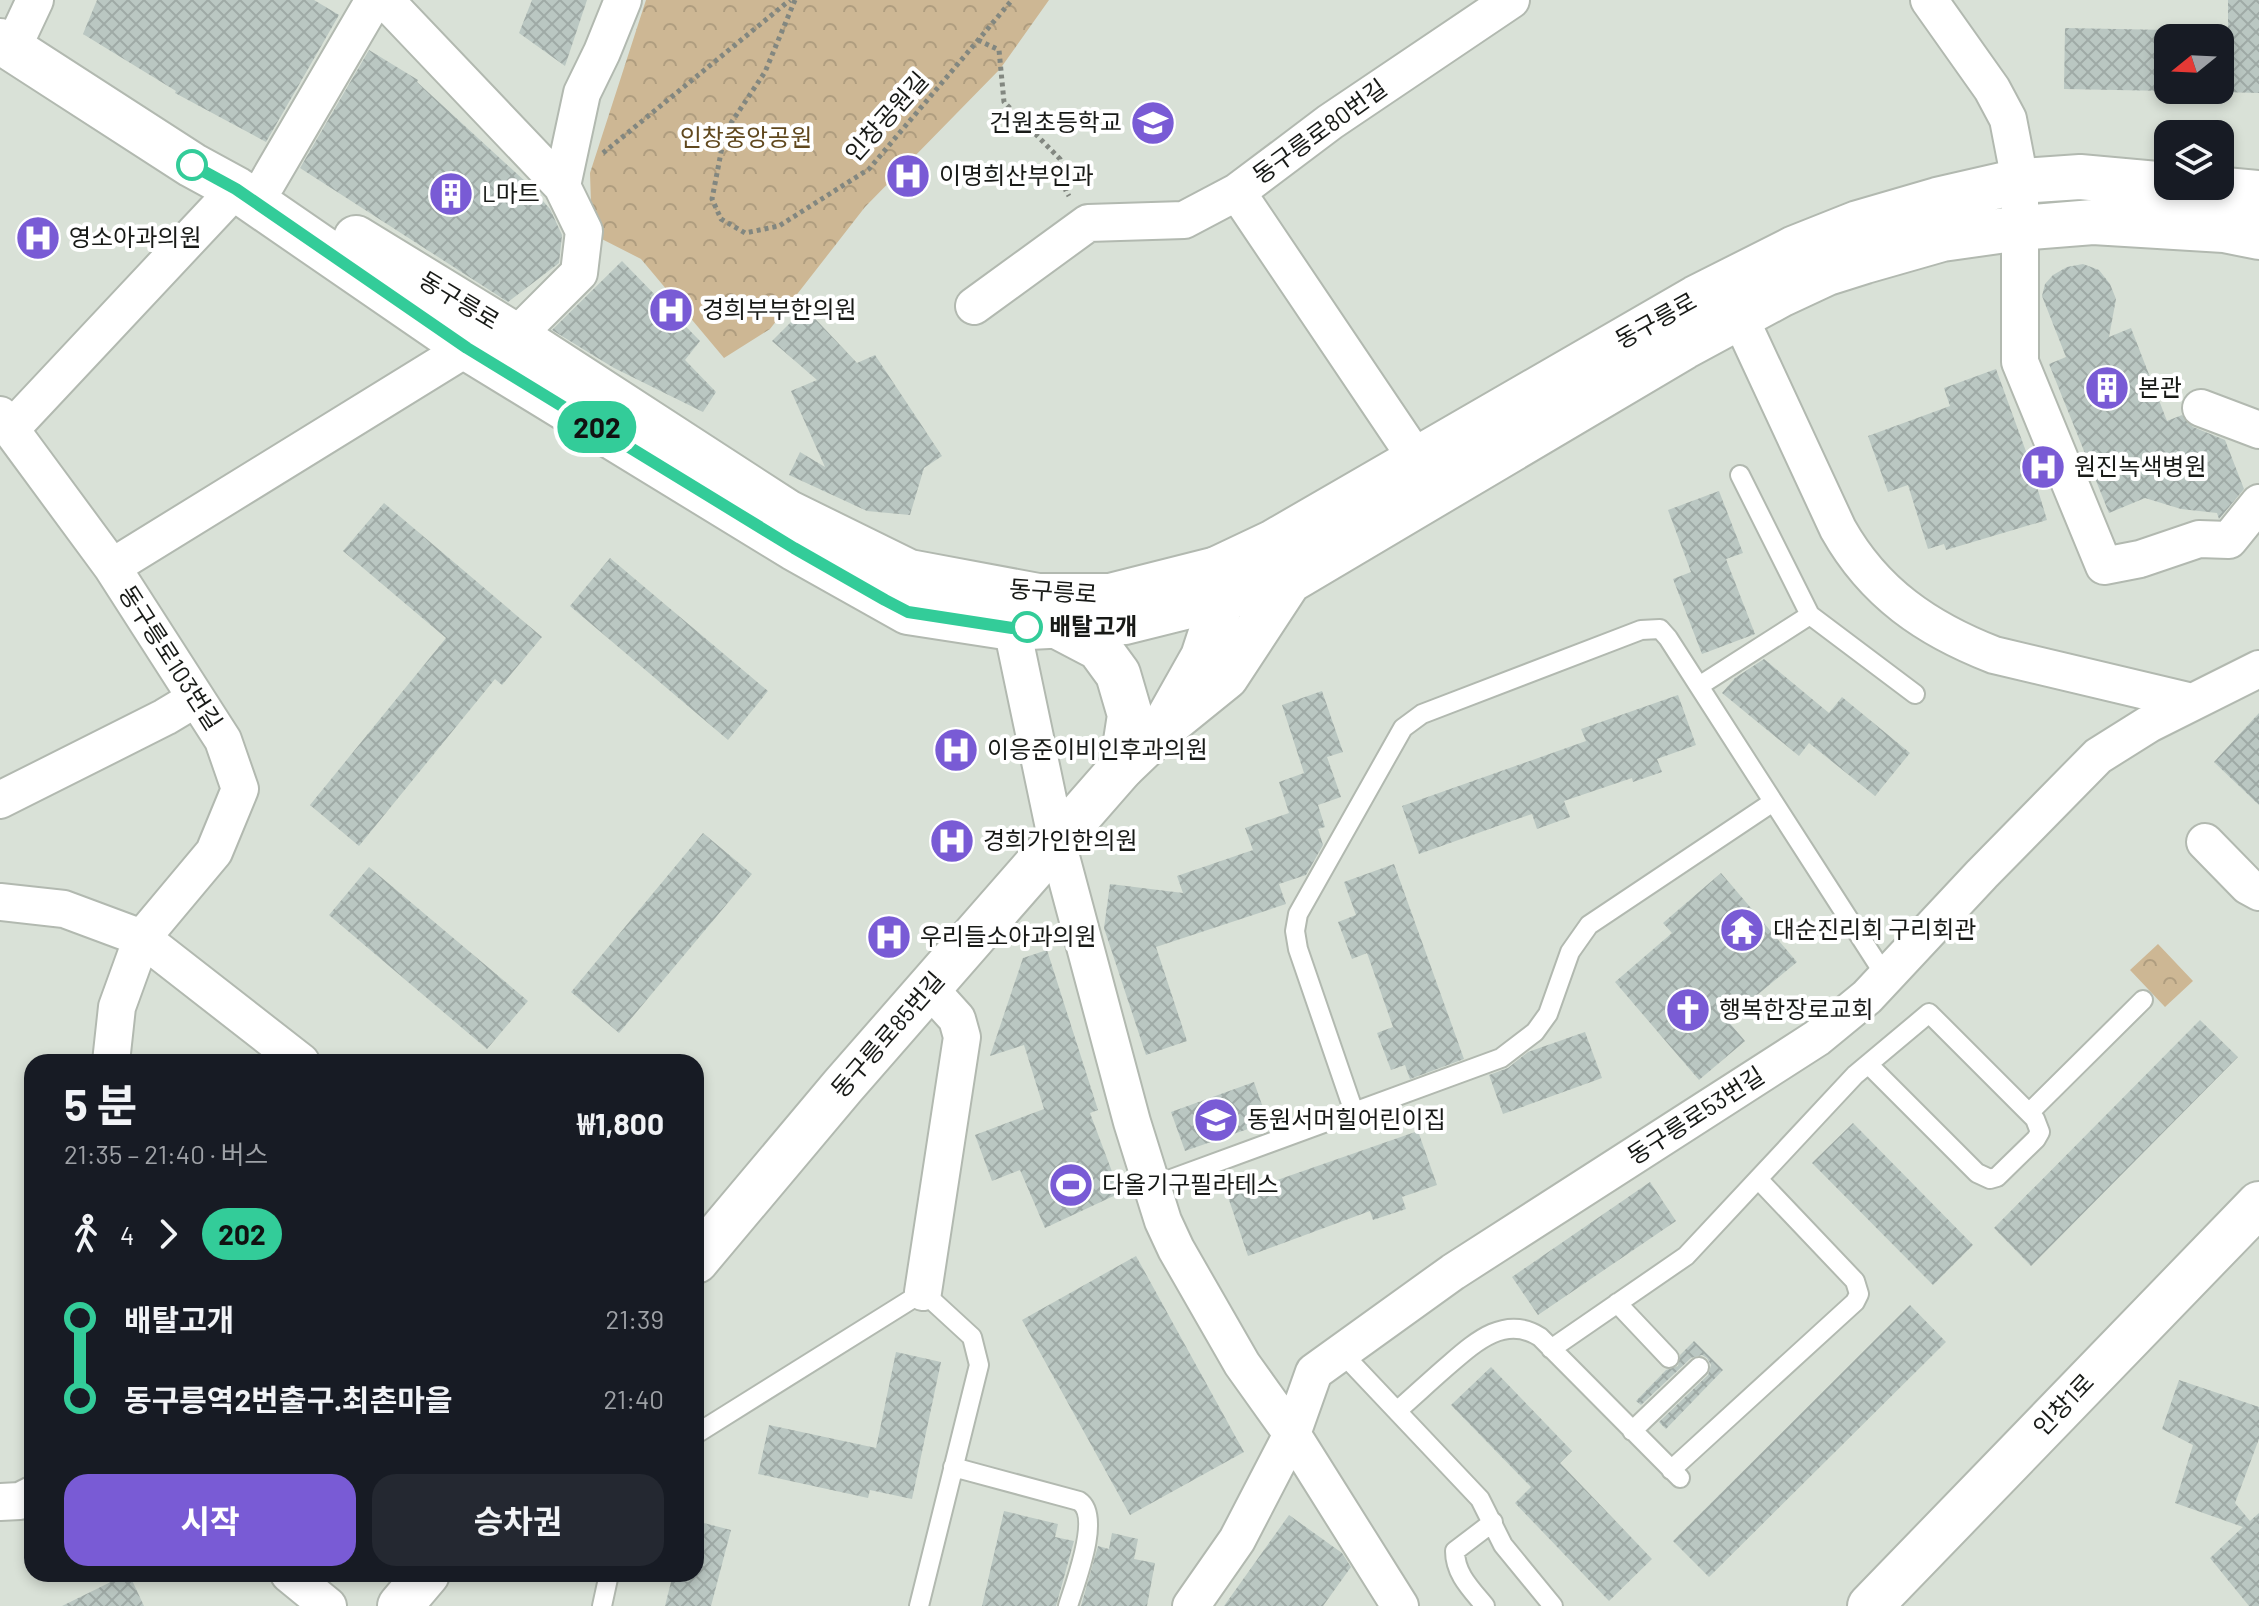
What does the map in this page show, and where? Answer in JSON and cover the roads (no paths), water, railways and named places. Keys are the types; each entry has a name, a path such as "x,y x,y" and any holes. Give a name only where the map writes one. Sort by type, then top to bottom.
{"main road":[{"name":"동구릉로","path":"14,27 192,165 252,186 516,336 787,512 909,572 1038,596 1110,596 1219,584 1289,581 1684,347 1782,294 1827,273 1865,261 1942,239 2020,228 2093,222 2247,224"},
{"name":"동구릉로","path":"252,186 467,348 794,548 908,612 1012,628 1125,622 1219,584 1272,543 1416,458 1696,298 1795,248 1871,219 2020,181 2080,177 2154,184"},
{"path":"2234,191 2259,193"},
{"path":"1163,728 1226,677 1289,581"},
{"name":"동구릉로85번길","path":"704,1251 843,1086 1122,767 1163,728 1203,657 1219,584"},
{"path":"1057,626 1099,648 1118,674 1130,715 1122,767"},
{"name":"인창1로","path":"1870,1606 2259,1204"},
{"path":"400,1606 420,1582"}],"street":[{"path":"112,567 5,422 252,186 374,0"},
{"path":"385,0 562,186 584,231 579,273 516,336"},
{"path":"562,186 582,93 623,0"},
{"name":"동구릉로80번길","path":"1416,458 1237,192 1330,122 1511,0"},
{"path":"1929,0 1992,89 2008,119 2020,181 2020,362 2104,566 2140,559 2199,539 2229,540 2259,503"},
{"path":"974,306 1088,223 1184,220 1237,192"},
{"path":"1740,318 1838,529 1853,556 1887,593 1923,621 1994,655 2192,702"},
{"name":"동구릉로103번길","path":"142,938 214,852 240,789 223,740 112,567 467,348"},
{"path":"2201,408 2259,430"},
{"path":"1012,628 1057,842 1163,1221 1242,1364 1292,1434 1400,1606"},
{"name":"동구릉로53번길","path":"1191,1606 1237,1540 1292,1434 1314,1372 1453,1272 1817,1038 1867,997 2098,756 2149,724 2259,669"},
{"path":"0,800 195,699"},
{"path":"2205,842 2248,886 2259,892"},
{"path":"0,902 64,909 142,938 291,1054"},
{"path":"112,1054 117,1007 142,938"},
{"path":"923,1292 962,1037 957,1019 929,988"},
{"path":"0,1502 24,1499"},
{"path":"299,1582 328,1606"}],"lane":[{"path":"1740,475 1810,615 1915,694"},
{"path":"1699,686 1810,615"},
{"path":"1354,1112 1298,949 1295,931 1298,914 1403,728 1422,714 1651,627 1660,629 1668,638 1886,977"},
{"path":"1152,1186 1501,1058 1535,1032 1548,1014 1570,952 1589,925 1773,802"},
{"path":"2029,1113 2143,1000"},
{"path":"1551,1349 1686,1256 1855,1075 1868,1064 1929,1013 2029,1113 2040,1132 1997,1177 1990,1179 1977,1173 1868,1064"},
{"path":"1397,1411 1480,1338 1515,1328 1526,1329 1540,1337 1676,1474 1855,1302 1859,1294 1855,1281 1758,1179"},
{"path":"704,1429 923,1292 966,1329 972,1337 979,1365 919,1606"},
{"path":"1617,1303 1669,1358"},
{"path":"1341,1352 1480,1499 1503,1545 1553,1606"},
{"path":"1632,1431 1699,1367"},
{"path":"953,1467 1079,1501 1086,1506 1090,1523 1068,1606"},
{"path":"1485,1606 1461,1577 1456,1567 1455,1551 1493,1522"},
{"path":"602,1606 607,1582"}],"place":[{"name":"건원초등학교","path":"1153,123"},
{"name":"이명희산부인과","path":"908,176"},
{"name":"L마트","path":"451,194"},
{"name":"영소아과의원","path":"38,238"},
{"name":"경희부부한의원","path":"671,310"},
{"name":"본관","path":"2107,388"},
{"name":"원진녹색병원","path":"2043,467"},
{"name":"배탈고개","path":"1027,627"},
{"name":"이응준이비인후과의원","path":"956,750"},
{"name":"경희가인한의원","path":"952,841"},
{"name":"대순진리회 구리회관","path":"1742,930"},
{"name":"우리들소아과의원","path":"889,937"},
{"name":"행복한장로교회","path":"1688,1010"},
{"name":"동원서머힐어린이집","path":"1216,1120"},
{"name":"다올기구필라테스","path":"1071,1185"}],"park label":[{"name":"인창중앙공원","path":"746,138"}]}
